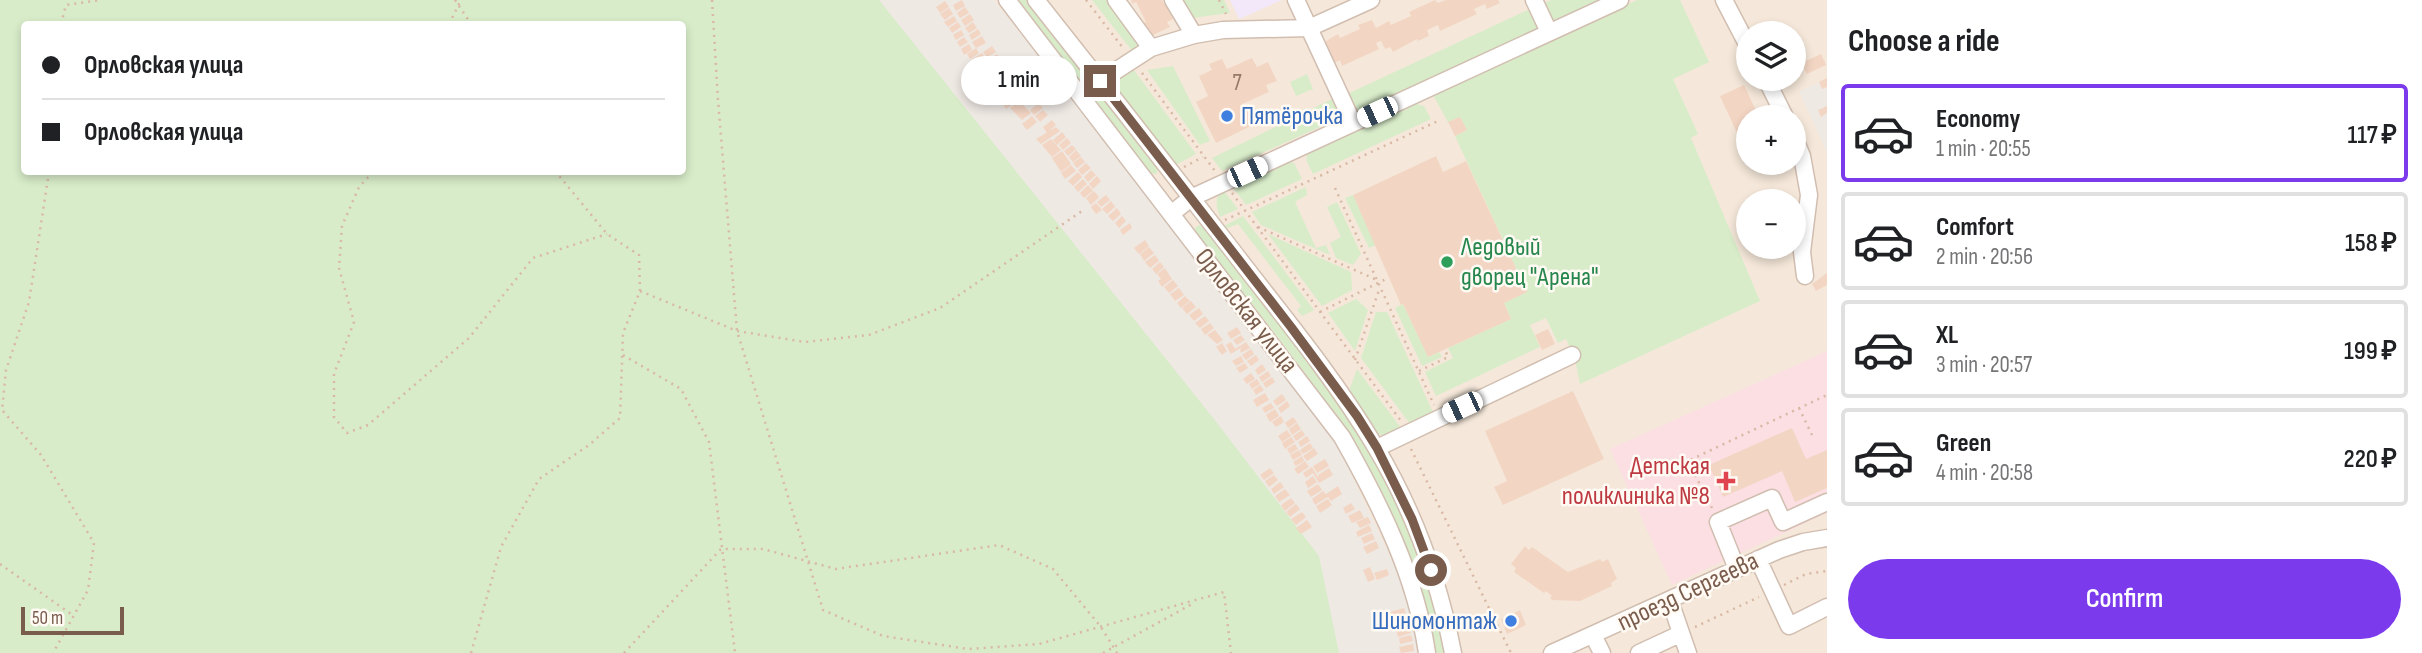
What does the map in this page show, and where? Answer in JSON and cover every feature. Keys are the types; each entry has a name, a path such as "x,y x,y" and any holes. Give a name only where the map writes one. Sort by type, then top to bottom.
{"street":[{"name":"Орловская улица","path":"1007,0 1342,437 1367,481 1399,549 1416,600 1427,653"},
{"name":"Орловская улица","path":"1036,0 1291,327 1357,416 1377,448 1412,519 1431,570 1452,653"},
{"path":"1116,0 1151,48"},
{"path":"1173,0 1194,35"},
{"path":"1296,0 1353,123"},
{"path":"1100,81 1151,48 1194,35 1223,30 1309,28 1371,0"},
{"path":"1534,0 1549,32"},
{"path":"1171,214 1191,198 1620,0"},
{"path":"1724,0 1736,23"},
{"path":"1805,175 1809,195 1802,252 1805,276"},
{"path":"1377,448 1572,355"},
{"path":"1737,569 1718,522 1772,498 1783,522 1827,502"},
{"name":"проезд Сергеева","path":"1552,653 1758,559 1802,542 1827,538"},
{"path":"1758,559 1789,625 1827,607"},
{"path":"1670,601 1688,653"},
{"path":"1639,653 1680,634"},
{"path":"1593,635 1602,653"}],"path":[{"path":"62,21 66,5 101,0"},
{"path":"712,0 737,331 823,610 883,636 968,649 1039,644 1224,592 1231,653"},
{"path":"1086,0 1409,431 1407,441 1511,653"},
{"path":"450,21 458,1"},
{"path":"458,1 469,21"},
{"path":"1222,222 1438,121"},
{"path":"49,175 29,302 6,370 2,410 41,454 94,543 88,590 53,653"},
{"path":"370,175 359,187 342,226 339,268 354,322 334,374 334,417 347,433 368,425 469,338 533,258 607,234"},
{"path":"471,653 501,547 539,479 589,445 620,418 623,333 640,291 639,255 607,234 558,175"},
{"path":"1335,188 1440,417"},
{"path":"640,291 737,331 805,342 869,335 940,308 1082,211"},
{"path":"1255,225 1377,281"},
{"path":"1320,312 1377,281 1388,278"},
{"path":"1355,360 1380,287"},
{"path":"1419,371 1448,358 1445,350"},
{"path":"622,354 681,389 709,442 735,653"},
{"path":"1718,522 1688,461 1827,395"},
{"path":"1799,408 1812,437"},
{"path":"624,653 721,549 763,549 836,569 999,545 1053,569 1101,627 1117,653"},
{"path":"0,564 74,616"},
{"path":"1680,634 1806,574 1827,571"},
{"path":"1103,653 1200,600"}],"shaded area":[{"path":"851,0 994,0 1162,210 1338,445 1396,569 1415,631 1418,653 1327,653"},
{"path":"994,0 1827,0 1827,653 1418,653 1415,631 1396,569 1067,93"},
{"path":"1230,0 1282,0 1239,19"},
{"path":"1827,79 1827,153 1799,91 1806,91 1806,88"},
{"name":"Детская поликлиника №8","path":"1827,351 1827,513 1672,585 1610,449"}],"green space":[{"path":"0,0 879,0 1214,419 1319,556 1339,653 0,653"},
{"path":"1015,0 1027,0 1157,167 1157,174 1150,173"},
{"path":"1092,0 1108,0 1143,46 1133,52"},
{"path":"1180,0 1224,0 1230,13 1192,18"},
{"path":"1551,0 1607,0 1551,26 1540,5"},
{"path":"1637,0 1680,0 1709,62 1673,79 1698,134 1691,138 1736,244 1736,259 1742,259 1760,301 1580,384 1575,359 1566,339 1558,343 1546,318 1530,325 1540,347 1436,396 1425,372 1453,358 1448,348 1511,319 1504,303 1527,292 1455,136 1467,130 1460,117 1448,122 1433,95"},
{"path":"1530,9 1539,30 1354,113 1345,95"},
{"path":"1131,66 1196,154 1172,167 1106,82"},
{"path":"1173,66 1210,141 1200,145 1147,70"},
{"path":"1307,74 1313,89 1296,96 1290,82"},
{"path":"1334,98 1342,117 1222,171 1212,158"},
{"path":"1413,103 1424,106 1431,119 1313,174 1306,160 1308,150"},
{"path":"1287,161 1294,163 1302,179 1246,205 1232,186"},
{"path":"1306,187 1307,195 1295,202 1316,248 1326,245 1330,255 1261,225 1252,212"},
{"path":"1223,190 1238,209 1220,217 1217,202"},
{"path":"1353,195 1376,245 1369,248 1345,198"},
{"path":"1337,202 1361,254 1353,265 1336,258 1330,243 1341,237 1327,207"},
{"path":"1243,216 1314,310 1302,316 1297,310 1301,306 1238,224 1228,228 1224,226"},
{"path":"1199,225 1288,335 1367,445 1416,545 1433,598 1446,653 1436,653 1422,592 1401,535 1374,481 1309,379 1196,233 1195,228"},
{"path":"1268,234 1351,272 1352,290 1322,306"},
{"path":"1356,299 1368,310 1355,351 1328,313"},
{"path":"1403,304 1428,357 1439,352 1442,357 1422,366 1395,308"},
{"path":"1376,312 1387,312 1433,412 1410,424 1361,358"},
{"path":"1357,369 1401,428 1385,436 1378,434 1351,393 1350,388"}],"building":[{"path":"962,0 965,6 956,11 953,5"},
{"path":"1131,0 1162,0 1173,19 1167,22 1170,27 1149,37 1142,23 1146,22 1136,2 1132,4"},
{"path":"1435,0 1438,3 1446,0 1498,0 1500,3 1487,9 1485,4 1474,9 1477,14 1440,31 1438,25 1427,30 1429,36 1418,41 1417,39 1393,52 1390,47 1385,49 1381,41 1376,43 1379,49 1342,66 1340,60 1334,63 1325,42 1331,38 1338,34 1340,38 1360,29 1358,25 1372,20 1376,28 1389,21 1391,25 1411,16 1409,12"},
{"path":"945,1 949,7 940,13 936,7"},
{"path":"965,7 969,13 960,18 957,13"},
{"path":"949,8 953,14 945,20 940,14"},
{"path":"970,14 974,20 965,26 961,20"},
{"path":"954,16 957,21 948,27 944,22"},
{"path":"958,22 961,27 952,33 949,28"},
{"path":"973,22 977,28 969,33 965,28"},
{"path":"978,29 981,34 972,40 969,35"},
{"path":"961,30 964,35 956,40 953,35"},
{"path":"982,36 986,43 976,48 972,42"},
{"path":"964,37 968,42 960,47 957,42"},
{"path":"969,44 972,50 964,55 961,49"},
{"path":"992,46 996,52 987,57 983,52"},
{"path":"976,48 979,53 970,59 967,54"},
{"path":"982,53 986,59 975,65 972,59"},
{"path":"997,54 1000,59 992,64 989,59"},
{"path":"1821,54 1826,65 1807,74 1806,61"},
{"path":"1252,58 1257,67 1268,62 1277,81 1266,85 1269,92 1242,104 1247,106 1255,124 1216,143 1196,102 1208,96 1199,76 1212,70 1209,64 1222,59 1227,69"},
{"path":"987,60 991,66 980,73 976,67"},
{"path":"1002,60 1005,66 997,72 993,67"},
{"path":"1006,67 1010,73 1002,79 998,74"},
{"path":"991,68 995,74 985,80 981,74"},
{"path":"994,76 999,81 990,88 986,83"},
{"path":"1827,78 1827,87 1822,89 1819,82"},
{"path":"999,83 1004,88 995,95 991,89"},
{"path":"1005,89 1009,95 1001,102 996,96"},
{"path":"1736,89 1736,91 1747,91 1753,105 1736,105 1736,131 1720,96"},
{"path":"1011,95 1016,102 1006,109 1002,102"},
{"path":"1019,101 1031,113 1022,120 1010,108"},
{"path":"1039,103 1043,108 1034,115 1030,110"},
{"path":"1827,106 1827,113 1821,117 1818,110"},
{"path":"1043,110 1048,115 1040,122 1035,116"},
{"path":"1032,116 1037,122 1027,130 1022,124"},
{"path":"1460,117 1467,130 1455,136 1448,122"},
{"path":"1052,120 1056,125 1047,133 1043,127"},
{"path":"1056,127 1060,131 1041,144 1036,139"},
{"path":"1062,132 1066,137 1057,145 1053,140"},
{"path":"1067,138 1071,143 1063,150 1059,145"},
{"path":"1051,139 1061,150 1052,157 1042,145"},
{"path":"1072,145 1076,149 1068,156 1064,151"},
{"path":"1076,150 1081,156 1073,162 1069,157"},
{"path":"1062,151 1071,164 1061,172 1052,158"},
{"name":"Ледовый дворец \"Арена\"","path":"1436,156 1443,172 1466,161 1527,292 1504,303 1511,319 1428,357 1403,304 1401,305 1353,195"},
{"path":"1081,157 1085,162 1077,168 1073,163"},
{"path":"1086,163 1091,168 1082,175 1078,170"},
{"path":"1071,165 1076,171 1065,179 1061,173"},
{"path":"1091,170 1096,175 1088,182 1084,177"},
{"path":"1078,172 1082,177 1073,186 1068,181"},
{"path":"1097,176 1101,181 1093,189 1089,184"},
{"path":"1083,179 1087,184 1078,192 1074,187"},
{"path":"1088,185 1093,191 1084,198 1080,193"},
{"path":"1094,191 1099,197 1091,205 1086,198"},
{"path":"1106,195 1110,200 1101,207 1097,202"},
{"path":"1111,201 1115,207 1107,214 1102,209"},
{"path":"1096,203 1102,210 1096,214 1091,207"},
{"path":"1117,208 1121,214 1113,221 1108,216"},
{"path":"1122,216 1126,221 1119,228 1115,223"},
{"path":"1130,223 1132,228 1123,235 1120,230"},
{"path":"1145,240 1149,246 1139,254 1134,248"},
{"path":"1149,247 1154,253 1144,261 1140,254"},
{"path":"1155,255 1159,261 1150,268 1145,262"},
{"path":"1160,262 1164,267 1156,274 1152,269"},
{"path":"1165,268 1172,279 1162,287 1157,274"},
{"path":"1827,273 1827,285 1816,291 1812,284"},
{"path":"1173,280 1178,286 1169,293 1164,287"},
{"path":"1179,288 1184,295 1175,301 1170,294"},
{"path":"1185,296 1190,301 1181,308 1177,303"},
{"path":"1191,301 1196,307 1187,314 1182,308"},
{"path":"1199,308 1203,314 1194,321 1189,315"},
{"path":"1205,316 1209,321 1200,328 1195,323"},
{"path":"1210,323 1214,328 1205,335 1201,329"},
{"path":"1237,327 1241,333 1231,339 1227,333"},
{"path":"1548,329 1555,344 1542,350 1535,335"},
{"path":"1215,330 1223,340 1217,344 1207,335"},
{"path":"1241,335 1245,340 1237,345 1233,340"},
{"path":"1231,342 1235,349 1246,342 1250,348 1241,353 1242,347 1231,354 1226,345"},
{"path":"1222,343 1227,351 1222,355 1216,347"},
{"path":"1251,349 1254,354 1246,360 1242,355"},
{"path":"1256,355 1259,360 1251,366 1247,361"},
{"path":"1241,356 1244,362 1236,366 1232,361"},
{"path":"1245,363 1248,368 1240,373 1236,368"},
{"path":"1262,364 1266,370 1258,375 1255,370"},
{"path":"1268,371 1271,376 1262,382 1259,377"},
{"path":"1251,373 1255,379 1247,384 1243,379"},
{"path":"1272,377 1275,382 1266,388 1263,383"},
{"path":"1257,379 1260,384 1252,389 1249,384"},
{"path":"1260,385 1264,390 1256,395 1253,390"},
{"path":"1573,391 1604,459 1503,505 1494,487 1507,481 1485,431"},
{"path":"1265,393 1269,400 1257,407 1253,400"},
{"path":"1282,394 1286,400 1277,406 1273,401"},
{"path":"1287,401 1290,406 1281,413 1278,408"},
{"path":"1271,403 1274,408 1265,413 1262,408"},
{"path":"1275,409 1279,416 1270,422 1266,415"},
{"path":"1281,416 1284,422 1276,427 1272,422"},
{"path":"1293,417 1297,422 1288,428 1285,423"},
{"path":"1297,423 1301,429 1292,435 1289,429"},
{"path":"1792,428 1806,459 1827,450 1827,488 1795,502 1782,471 1723,497 1709,465"},
{"path":"1287,430 1291,436 1282,442 1278,436"},
{"path":"1302,430 1305,435 1296,441 1293,436"},
{"path":"1307,436 1310,441 1301,447 1298,442"},
{"path":"1291,437 1295,442 1285,449 1282,443"},
{"path":"1310,443 1313,448 1303,454 1300,450"},
{"path":"1295,444 1298,449 1290,454 1287,449"},
{"path":"1314,448 1318,454 1307,461 1303,456"},
{"path":"1299,450 1302,455 1293,460 1290,455"},
{"path":"1302,456 1304,461 1296,466 1293,462"},
{"path":"1325,459 1329,466 1317,473 1313,466"},
{"path":"1305,461 1309,467 1298,474 1294,469"},
{"path":"1312,467 1319,479 1318,475 1329,468 1333,475 1319,483 1313,473 1306,478 1303,473"},
{"path":"1270,468 1274,473 1264,480 1260,475"},
{"path":"1274,475 1278,480 1269,487 1265,481"},
{"path":"1313,476 1317,482 1308,488 1305,482"},
{"path":"1280,482 1284,487 1274,494 1271,489"},
{"path":"1318,484 1322,490 1311,497 1307,491"},
{"path":"1338,486 1342,494 1331,501 1328,497 1315,505 1312,499 1323,491 1326,494"},
{"path":"1285,489 1290,495 1279,502 1275,496"},
{"path":"1291,498 1295,503 1285,511 1281,505"},
{"path":"1328,499 1332,505 1320,513 1316,506"},
{"path":"1351,503 1355,509 1346,514 1343,508"},
{"path":"1296,504 1300,509 1290,517 1286,512"},
{"path":"1360,510 1364,518 1352,523 1348,516"},
{"path":"1302,512 1306,517 1296,525 1291,519"},
{"path":"1368,517 1371,523 1360,528 1356,522"},
{"path":"1307,520 1312,527 1301,534 1296,528"},
{"path":"1369,525 1372,531 1358,537 1356,532"},
{"path":"1372,533 1375,539 1364,544 1361,538"},
{"path":"1376,541 1379,548 1367,554 1363,547"},
{"path":"1525,546 1529,550 1532,547 1568,572 1600,559 1602,562 1608,559 1617,579 1611,583 1612,586 1580,601 1552,600 1552,596 1546,591 1544,593 1514,572 1516,568 1511,564"},
{"path":"1370,567 1375,579 1368,582 1363,570"},
{"path":"1387,569 1389,575 1377,580 1374,573"},
{"path":"1404,608 1406,615 1392,619 1390,612"},
{"path":"1520,610 1526,625 1507,634 1501,619"},
{"path":"1406,616 1408,624 1395,628 1393,620"},
{"path":"1410,626 1411,633 1398,637 1396,630"},
{"path":"1411,635 1413,641 1400,644 1399,638"},
{"path":"1413,644 1414,651 1401,653 1399,647"}],"place":[{"name":"Пятёрочка","path":"1227,116"},
{"name":"Ледовый дворец \"Арена\"","path":"1447,262"},
{"name":"Детская поликлиника №8","path":"1726,481"},
{"name":"Шиномонтаж","path":"1511,621"}],"route":[{"path":"1100,81 1357,416 1377,448 1412,519 1431,570"}]}
